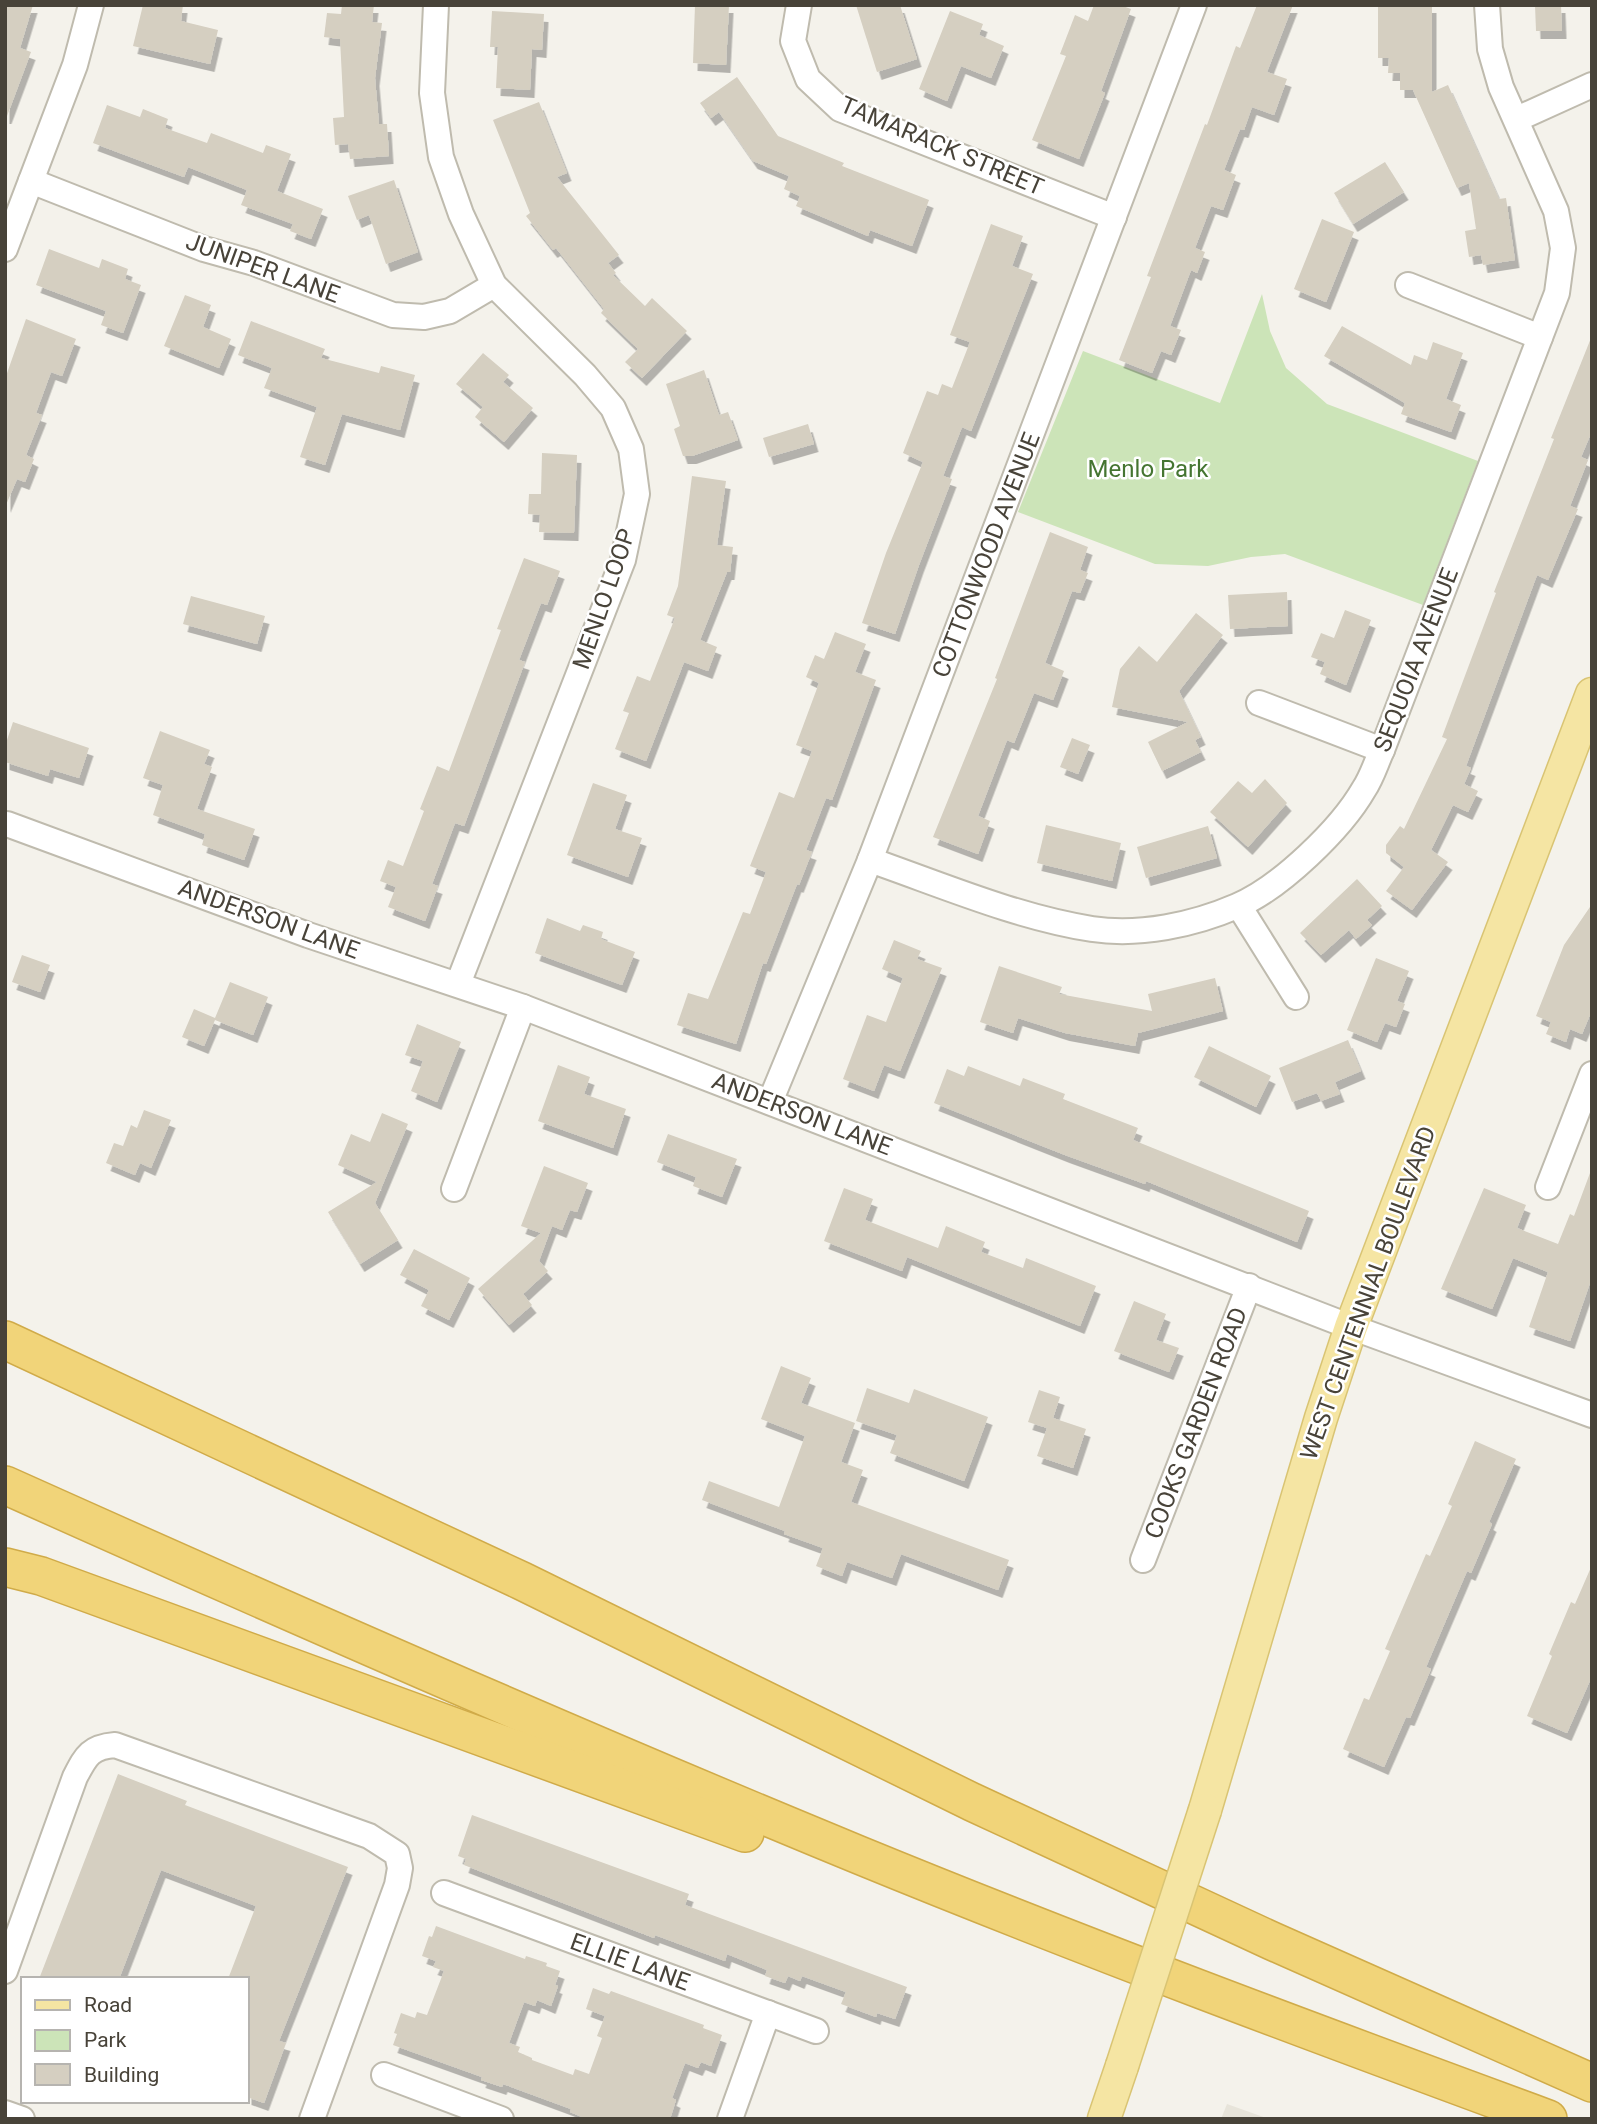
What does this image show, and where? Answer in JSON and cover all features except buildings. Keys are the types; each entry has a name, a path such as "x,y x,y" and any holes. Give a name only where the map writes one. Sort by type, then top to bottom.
{"highway":[{"path":"5,1340 522,1581 972,1802 1272,1941 1592,2083"},
{"path":"5,1485 510,1709 862,1856 1261,2014 1548,2119"},
{"path":"5,1567 41,1576 787,1848 862,1856"}],"main road":[{"name":"WEST CENTENNIAL BOULEVARD","path":"1104,2119 1205,1810 1351,1327 1592,694"}],"street":[{"path":"5,249 75,65 91,5"},
{"name":"MENLO LOOP","path":"436,5 432,93 441,157 461,214 494,285 585,376 613,408 631,449 638,494 623,560 458,984"},
{"name":"TAMARACK STREET","path":"799,5 793,41 808,79 840,109 1114,217"},
{"name":"COTTONWOOD AVENUE","path":"770,1102 870,860 1194,5"},
{"name":"SEQUOIA AVENUE","path":"870,860 1038,918 1095,929 1152,930 1239,906 1291,872 1329,835 1364,789 1382,750 1557,293 1563,248 1556,211 1501,87 1490,49 1487,5"},
{"path":"1517,119 1592,85"},
{"name":"JUNIPER LANE","path":"31,181 204,249 254,263 393,315 424,317 450,311 494,285"},
{"path":"1408,285 1540,337"},
{"path":"1259,703 1382,750"},
{"name":"ANDERSON LANE","path":"7,824 308,935 523,1007 1351,1327 1590,1409"},
{"path":"1239,906 1296,997"},
{"path":"454,1189 523,1007"},
{"path":"1548,1187 1585,1112 1592,1074"},
{"name":"COOKS GARDEN ROAD","path":"1143,1560 1249,1286"},
{"path":"5,1971 75,1777 86,1757 98,1746 115,1745 369,1836 397,1854 400,1868 397,1885 312,2119"},
{"name":"ELLIE LANE","path":"444,1893 816,2031"},
{"path":"730,2119 768,2013"},
{"path":"384,2075 501,2119"},
{"path":"5,2113 22,2119"}],"shaded area":[{"path":"1227,2104 1269,2119 1221,2119"}],"green space":[{"name":"Menlo Park","path":"1262,294 1270,331 1286,368 1327,404 1478,461 1423,605 1285,554 1251,557 1208,566 1155,564 1018,512 1083,351 1220,403"}]}
